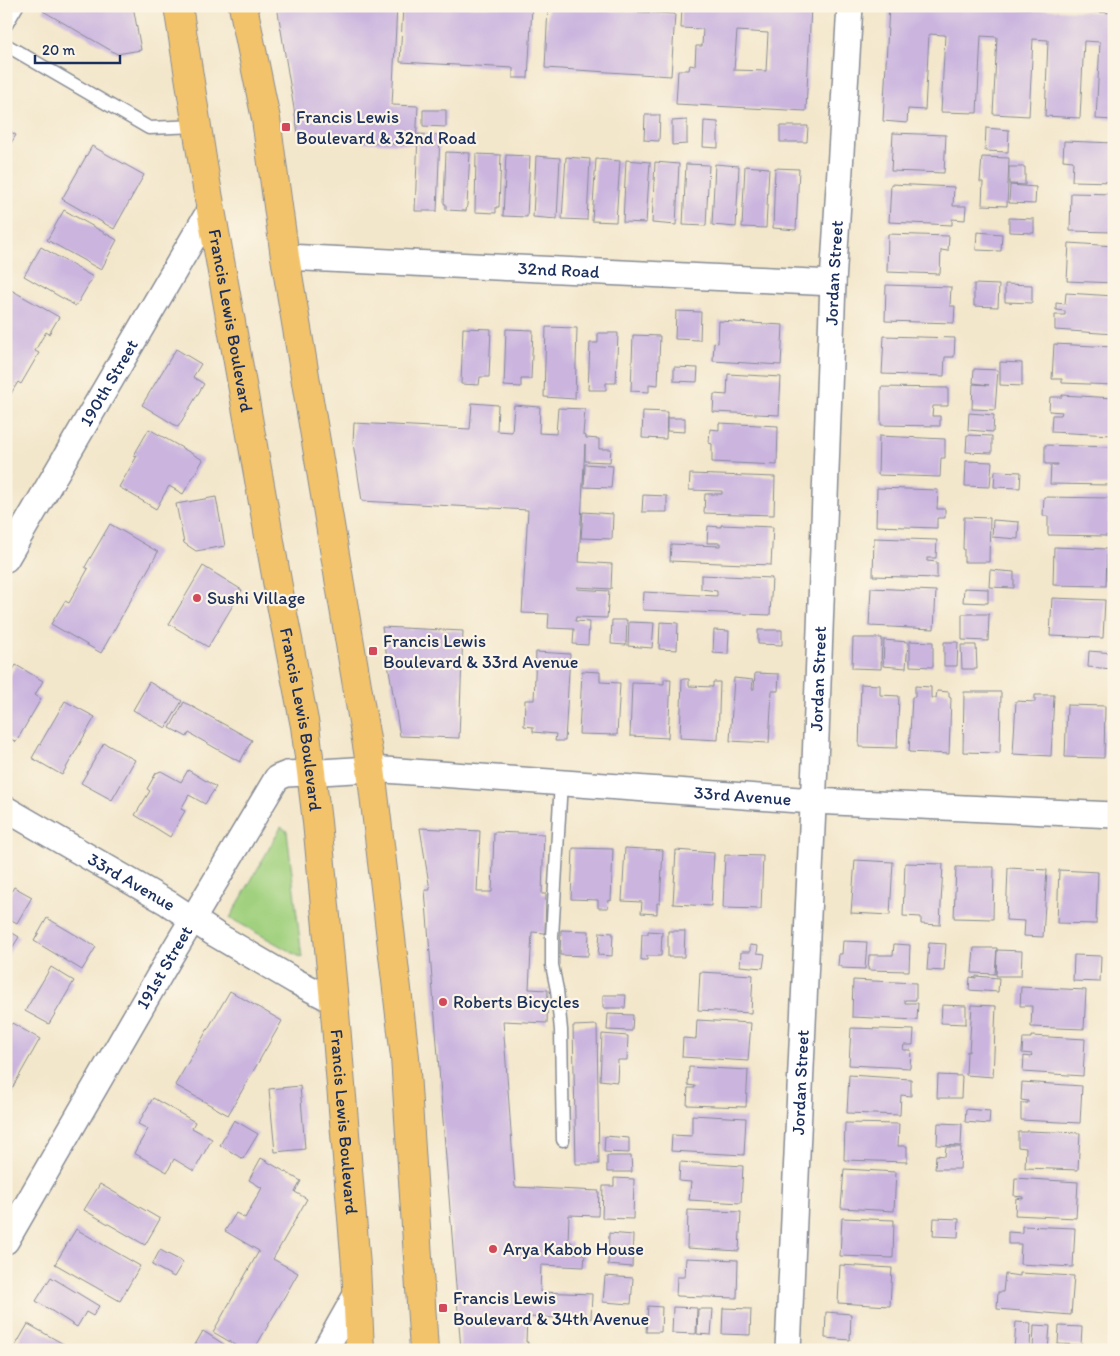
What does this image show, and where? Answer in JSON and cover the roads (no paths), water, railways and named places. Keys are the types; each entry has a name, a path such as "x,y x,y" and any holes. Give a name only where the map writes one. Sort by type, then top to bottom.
{"main road":[{"name":"Francis Lewis Boulevard","path":"178,6 211,208 282,609 305,726 318,822 334,1001 358,1293 360,1350"},
{"path":"243,6 266,119 285,257 371,769 405,1057 424,1350"}],"street":[{"name":"Jordan Street","path":"788,1350 813,801 833,283 850,6"},
{"name":"190th Street","path":"6,559 211,208"},
{"name":"32nd Road","path":"285,257 833,283"},
{"name":"191st Street","path":"6,1241 193,918 277,778 287,774 371,769"},
{"name":"33rd Avenue","path":"371,769 813,801 1114,815"},
{"name":"33rd Avenue","path":"6,809 193,918 215,934 295,981 334,1001"},
{"path":"325,1350 358,1293"}],"lane":[{"path":"6,25 17,6"},
{"path":"6,45 149,128 197,126"},
{"path":"561,782 552,965 562,1030 562,1140"}],"place":[{"name":"Francis Lewis Boulevard & 32nd Road","path":"286,127"},
{"name":"Sushi Village","path":"197,598"},
{"name":"Francis Lewis Boulevard & 33rd Avenue","path":"373,651"},
{"name":"Roberts Bicycles","path":"443,1002"},
{"name":"Arya Kabob House","path":"493,1249"},
{"name":"Francis Lewis Boulevard & 34th Avenue","path":"443,1308"}]}
